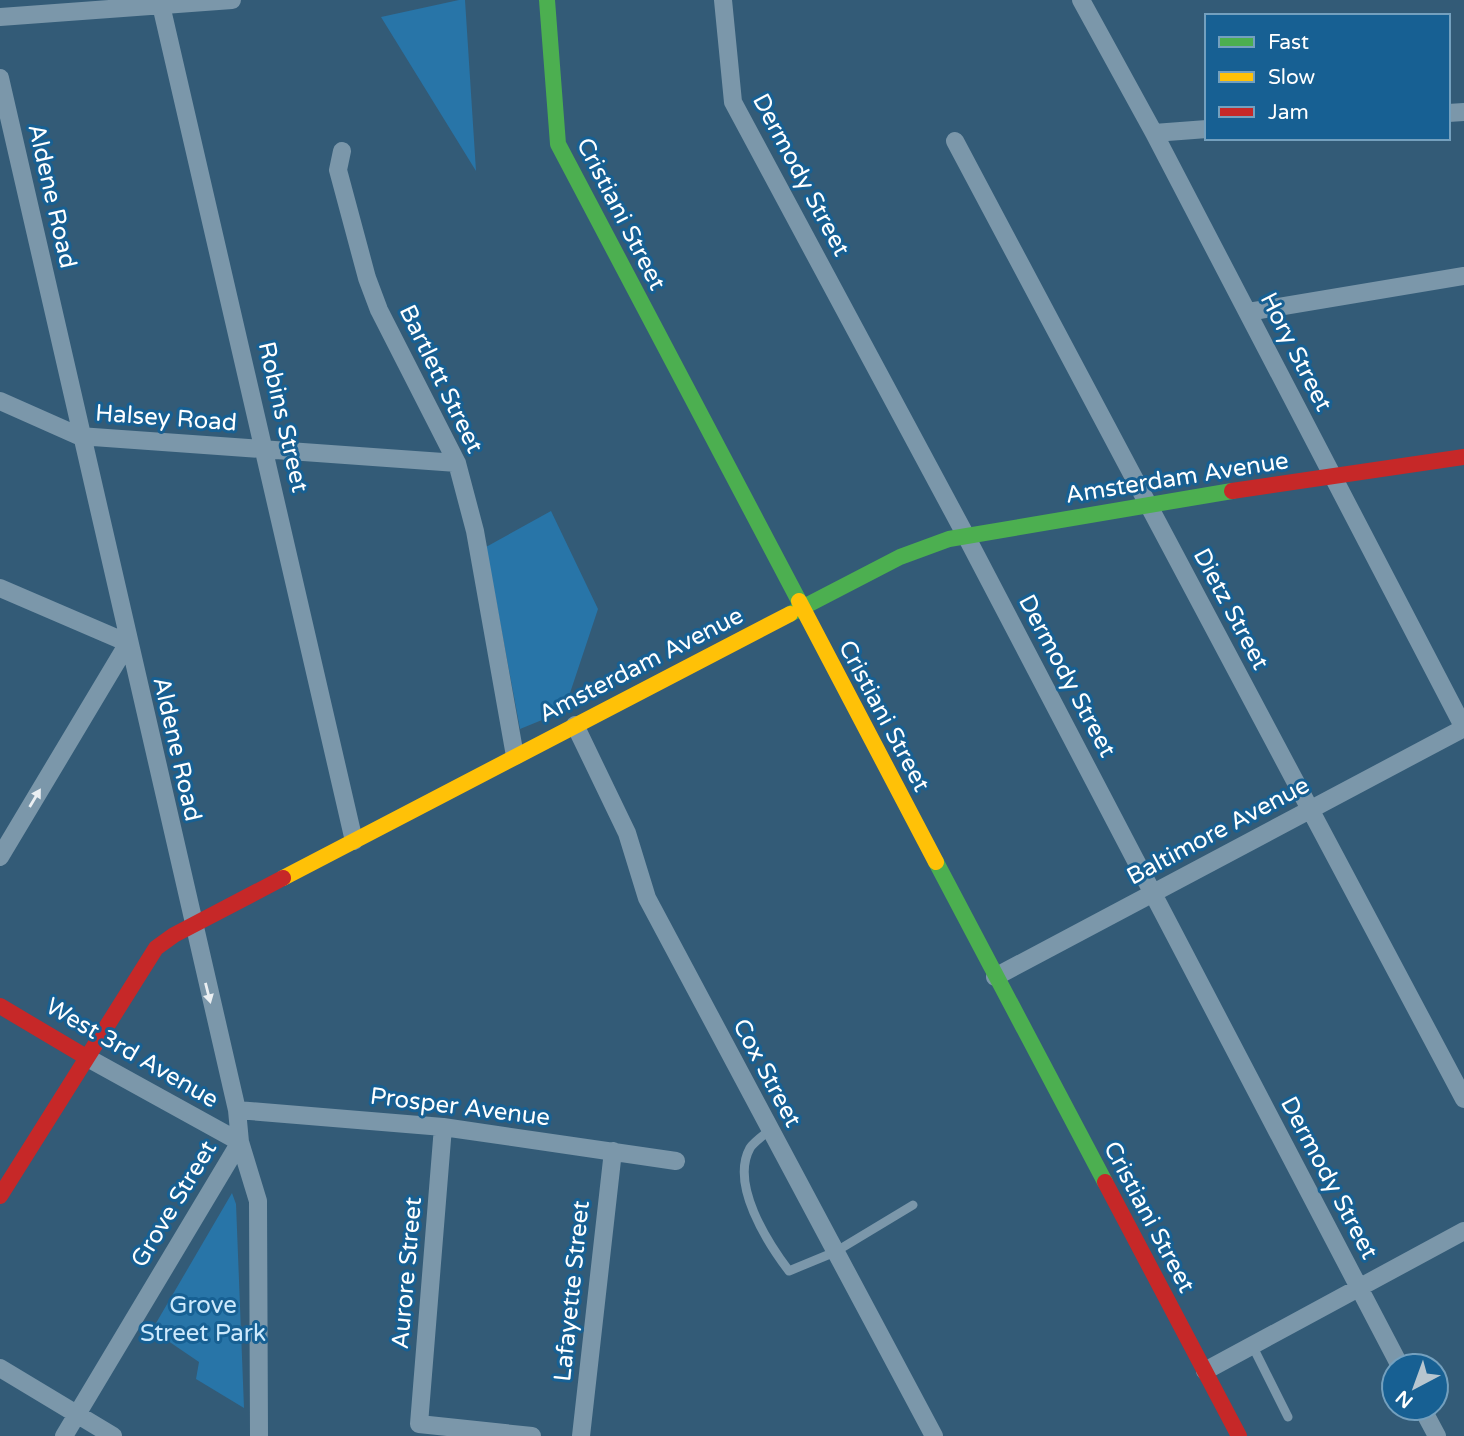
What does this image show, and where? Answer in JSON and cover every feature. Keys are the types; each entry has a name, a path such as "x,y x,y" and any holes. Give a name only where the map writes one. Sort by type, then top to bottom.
{"main road":[{"name":"Cristiani Street","path":"547,0 558,144 1239,1436"},
{"name":"Amsterdam Avenue","path":"0,1196 156,948 192,926 515,756 900,557 966,536 1147,503 1464,457"},
{"name":"West 3rd Avenue","path":"0,1006 86,1057"}],"street":[{"path":"0,17 232,0"},
{"name":"Dermody Street","path":"723,0 733,102 966,536 1393,1352"},
{"name":"Hory Street","path":"1082,0 1464,728"},
{"name":"Robins Street","path":"161,5 266,449 354,841"},
{"name":"Aldene Road","path":"0,78 192,926 237,1110 240,1142 258,1201 259,1436"},
{"path":"1154,133 1205,129"},
{"name":"Dietz Street","path":"955,141 1464,1099"},
{"name":"Bartlett Street","path":"342,151 338,170 371,289 457,463 475,531 515,756"},
{"path":"1248,312 1464,276"},
{"name":"Halsey Road","path":"0,401 81,436 457,463"},
{"path":"0,588 128,643 0,857"},
{"name":"Cox Street","path":"575,725 627,833 647,898 934,1436"},
{"name":"Baltimore Avenue","path":"995,977 1464,728"},
{"name":"West 3rd Avenue","path":"86,1057 240,1142"},
{"name":"Prosper Avenue","path":"237,1110 443,1127 676,1161"},
{"name":"Aurore Street","path":"443,1127 419,1424 532,1436"},
{"name":"Grove Street","path":"64,1436 240,1142"},
{"name":"Lafayette Street","path":"581,1436 613,1151"},
{"path":"1205,1371 1464,1231"},
{"path":"0,1368 113,1436"}],"lane":[{"path":"770,1130 751,1147 744,1172 744,1189 779,1258 789,1271 835,1252 913,1205"},
{"path":"1252,1345 1288,1417"}],"green space":[{"path":"465,0 476,171 381,17"},
{"path":"551,511 598,609 564,711 520,729 486,547"},
{"name":"Grove Street Park","path":"232,1193 236,1204 244,1408 196,1379 199,1362 152,1330"}],"traffic: fast":[{"path":"547,0 558,144 799,601"},
{"path":"790,614 900,557 949,539 1232,491"},
{"path":"936,862 1105,1182"}],"traffic: slow":[{"path":"799,601 936,862"},
{"path":"283,878 790,614"}],"traffic: jam":[{"path":"1232,491 1464,457"},
{"path":"0,1196 156,948 174,935 283,878"},
{"path":"0,1006 86,1057"},
{"path":"1105,1182 1239,1436"}]}
